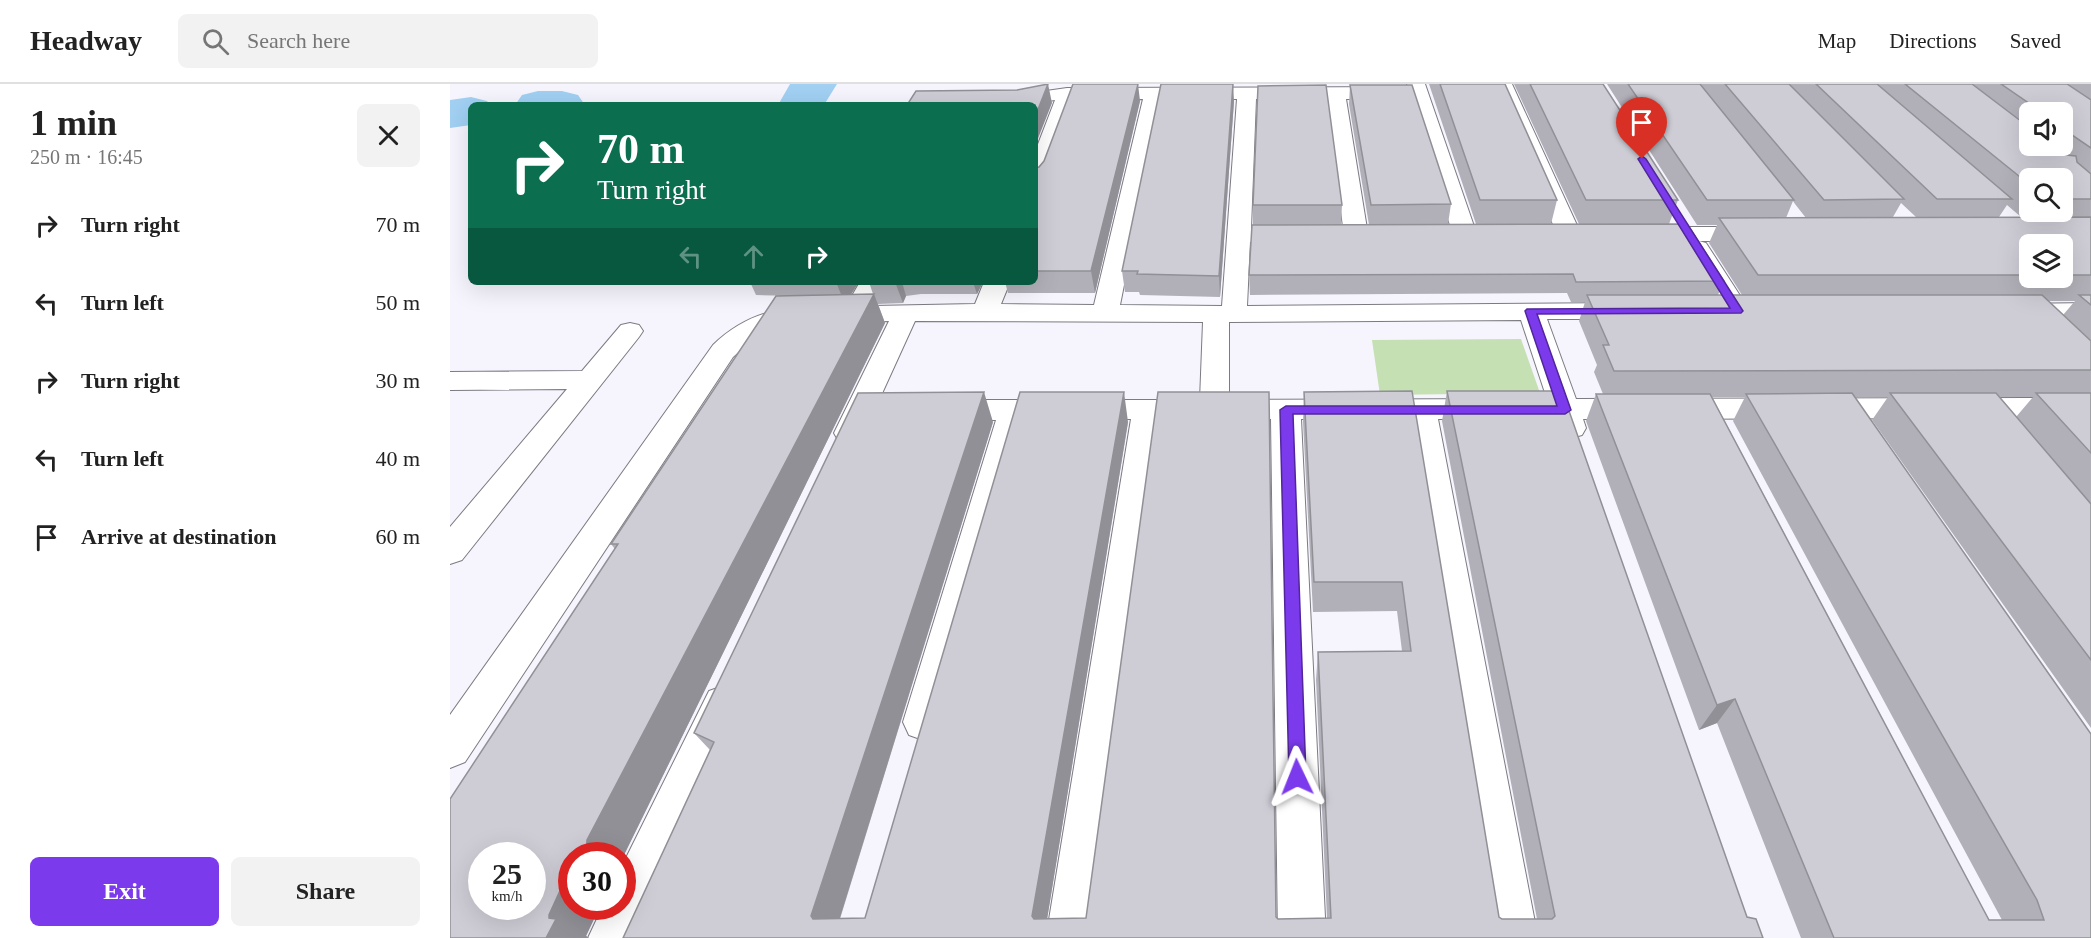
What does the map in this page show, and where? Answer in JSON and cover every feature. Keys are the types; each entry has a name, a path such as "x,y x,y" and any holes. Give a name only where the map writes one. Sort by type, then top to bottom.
{"street":[{"path":"1503,84 1558,234 1593,234"},
{"path":"1004,102 1067,94 1336,94 1418,89 1466,234"},
{"path":"1038,172 1067,94"},
{"path":"1105,313 1153,94"},
{"path":"1238,235 1366,235 1336,94"},
{"path":"1214,410 1225,314 1238,235 1247,95"},
{"path":"1676,214 1749,311 1703,311"},
{"path":"1629,234 1782,234"},
{"path":"855,314 871,285"},
{"path":"985,312 995,285"},
{"path":"1531,311 1580,454"},
{"path":"450,749 723,351 738,336 772,318 985,312 1225,314 1646,311"},
{"path":"1996,312 2091,311"},
{"path":"2031,312 2057,337"},
{"path":"835,464 872,411 906,313"},
{"path":"450,550 465,514 590,380 630,331"},
{"path":"450,381 590,380"},
{"path":"919,410 1565,410 1718,425 1846,409 2091,408"},
{"path":"1846,409 1866,438"},
{"path":"1985,409 2008,436"},
{"path":"913,754 1014,410"},
{"path":"1070,938 1147,410"},
{"path":"1286,410 1302,938"},
{"path":"1422,410 1514,938"},
{"path":"612,938 738,669"}],"green space":[{"path":"1521,339 1540,393 1380,395 1372,340"}],"building":[{"path":"1048,84 1038,109 1038,102 909,102 916,91 1017,90"},
{"path":"1073,84 1138,84 1091,271 1038,271 1038,167 1044,161"},
{"path":"1161,84 1233,84 1219,276 1137,274 1138,271 1122,271"},
{"path":"1440,84 1505,84 1557,200 1480,200"},
{"path":"1530,84 1603,84 1678,200 1586,200"},
{"path":"1628,84 1700,84 1794,200 1707,200"},
{"path":"1725,84 1789,84 1904,199 1824,200"},
{"path":"1816,84 1877,84 2012,199 1937,199"},
{"path":"1905,84 1972,84 2019,120 2019,156 2076,156 2077,162 2091,174 2091,199 2073,199 2073,168 2019,168 2019,176"},
{"path":"2001,84 2067,84 2091,100 2091,148 2073,136 2073,102 2027,102"},
{"path":"1326,85 1342,205 1253,205 1258,86"},
{"path":"1350,85 1412,85 1451,204 1371,205"},
{"path":"2019,217 2019,222 2073,222 2073,217 2091,217 2091,275 2073,275 2073,234 2019,234 2019,275 1758,275 1719,218"},
{"path":"1687,224 1724,281 1576,282 1573,274 1249,275 1252,225"},
{"path":"874,294 587,842 558,842 558,895 549,915 549,918 556,919 546,938 450,938 450,799 618,544 611,544 776,296"},
{"path":"1587,295 2042,295 2091,341 2091,370 1614,371 1603,345 1609,345"},
{"path":"2079,295 2091,295 2091,305"},
{"path":"1412,391 1499,917 1502,919 1552,919 1555,916 1447,391 1562,391 1747,917 1756,919 1763,938 623,938 631,920 636,920 636,910 714,742 694,733 858,393 984,392 811,916 813,919 865,918 1020,392 1124,392 1032,916 1034,919 1086,918 1158,392 1269,392 1276,917 1278,919 1331,918 1318,652 1411,651 1402,582 1314,582 1304,392"},
{"path":"1852,393 2091,734 2091,938 1834,938 1735,699 1717,705 1596,394 1710,394 1989,920 2044,920 2037,900 1746,394"},
{"path":"1890,393 1996,393 2091,504 2091,660"},
{"path":"2036,393 2091,393 2091,453"}],"waterway":[{"path":"802,102 810,87 815,84"},
{"path":"450,114 468,111"}],"route":[{"path":"1297,777 1286,410 1565,410 1531,311 1737,311 1642,159"}]}
